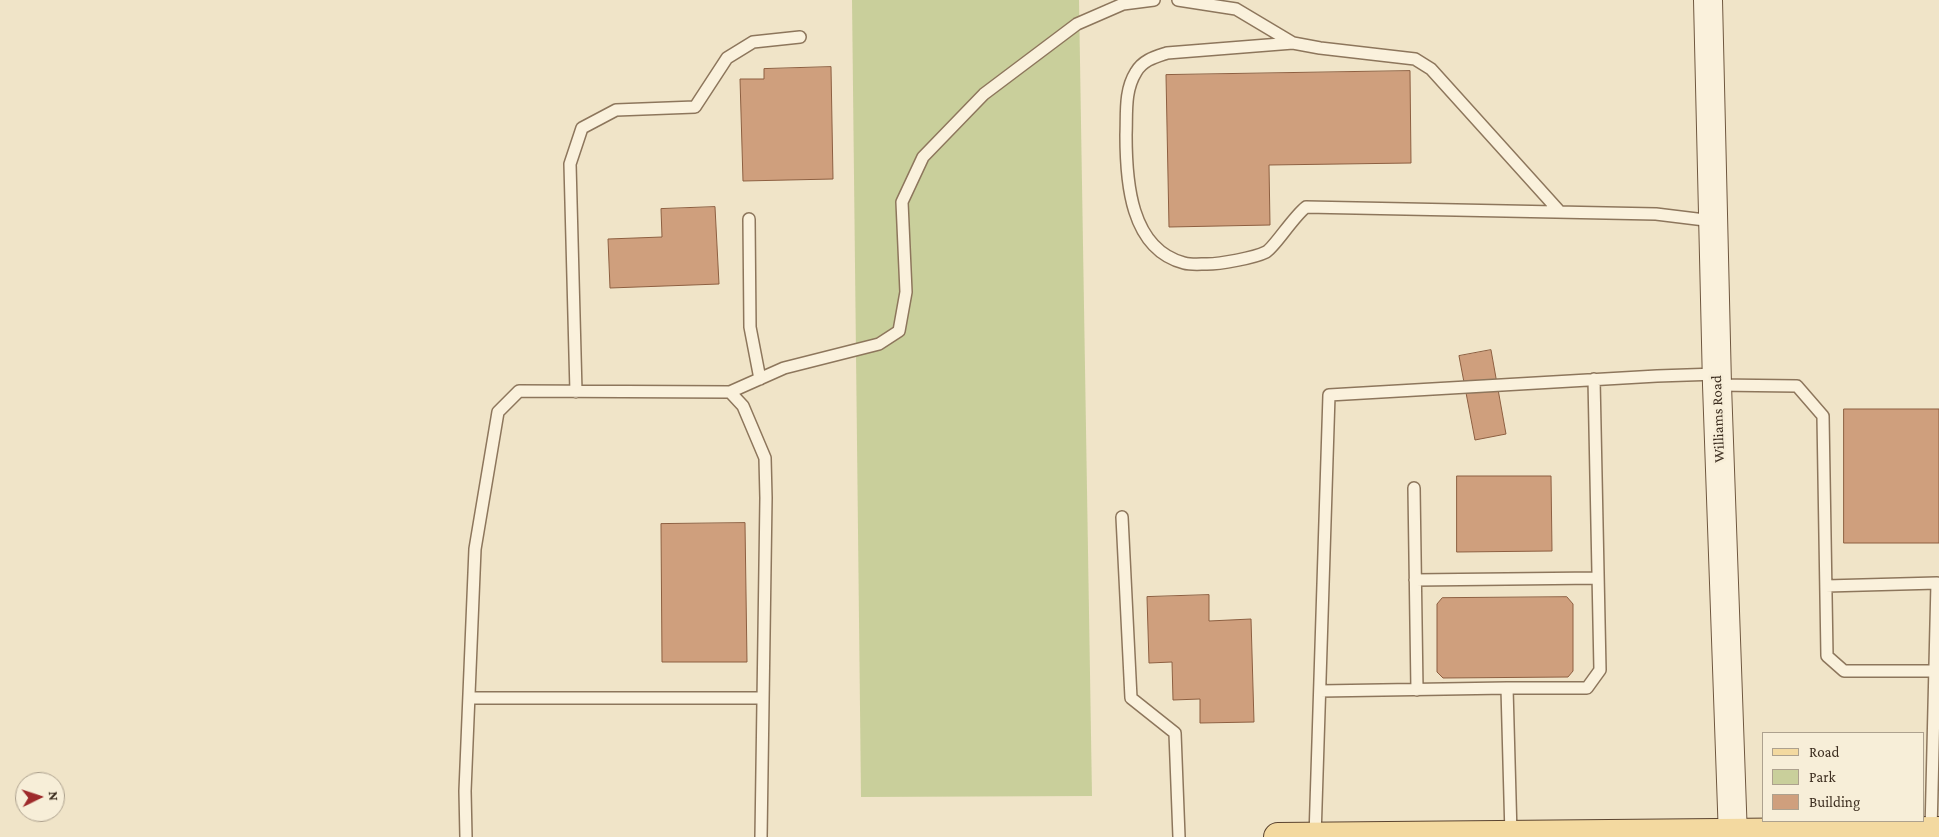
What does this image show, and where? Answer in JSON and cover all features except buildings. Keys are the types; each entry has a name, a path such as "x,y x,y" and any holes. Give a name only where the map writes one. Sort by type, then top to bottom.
{"main road":[{"name":"Williams Road","path":"1708,0 1717,380 1733,835"},
{"path":"1278,837 1511,834 1733,835 1935,831"}],"lane":[{"path":"466,837 465,791 475,549 498,412 519,391 730,392 784,368 879,344 899,331 906,292 902,202 923,157 984,94 1078,24 1123,4 1154,0"},
{"path":"1178,0 1236,9 1293,43"},
{"path":"576,392 570,164 582,128 616,110 695,107 727,58 754,42 800,37"},
{"path":"1560,212 1431,69 1415,59 1293,43 1167,54 1148,59 1136,72 1127,93 1126,155 1133,210 1142,233 1163,253 1184,264 1219,264 1267,252 1295,216 1306,207 1656,214 1713,221"},
{"path":"749,219 750,327 760,379"},
{"path":"1320,691 1587,688 1600,670 1594,379"},
{"path":"1316,836 1329,395 1594,379 1717,380 1797,386 1823,416 1827,656 1844,671 1935,671"},
{"path":"730,392 743,406 765,458 761,837"},
{"path":"1414,488 1417,690"},
{"path":"1122,517 1131,698 1175,733 1179,837"},
{"path":"1415,580 1598,578"},
{"path":"1826,586 1937,583 1935,831"},
{"path":"1507,688 1511,834"},
{"path":"469,698 762,698"}],"green space":[{"path":"852,0 1079,0 1092,796 861,797"}]}
